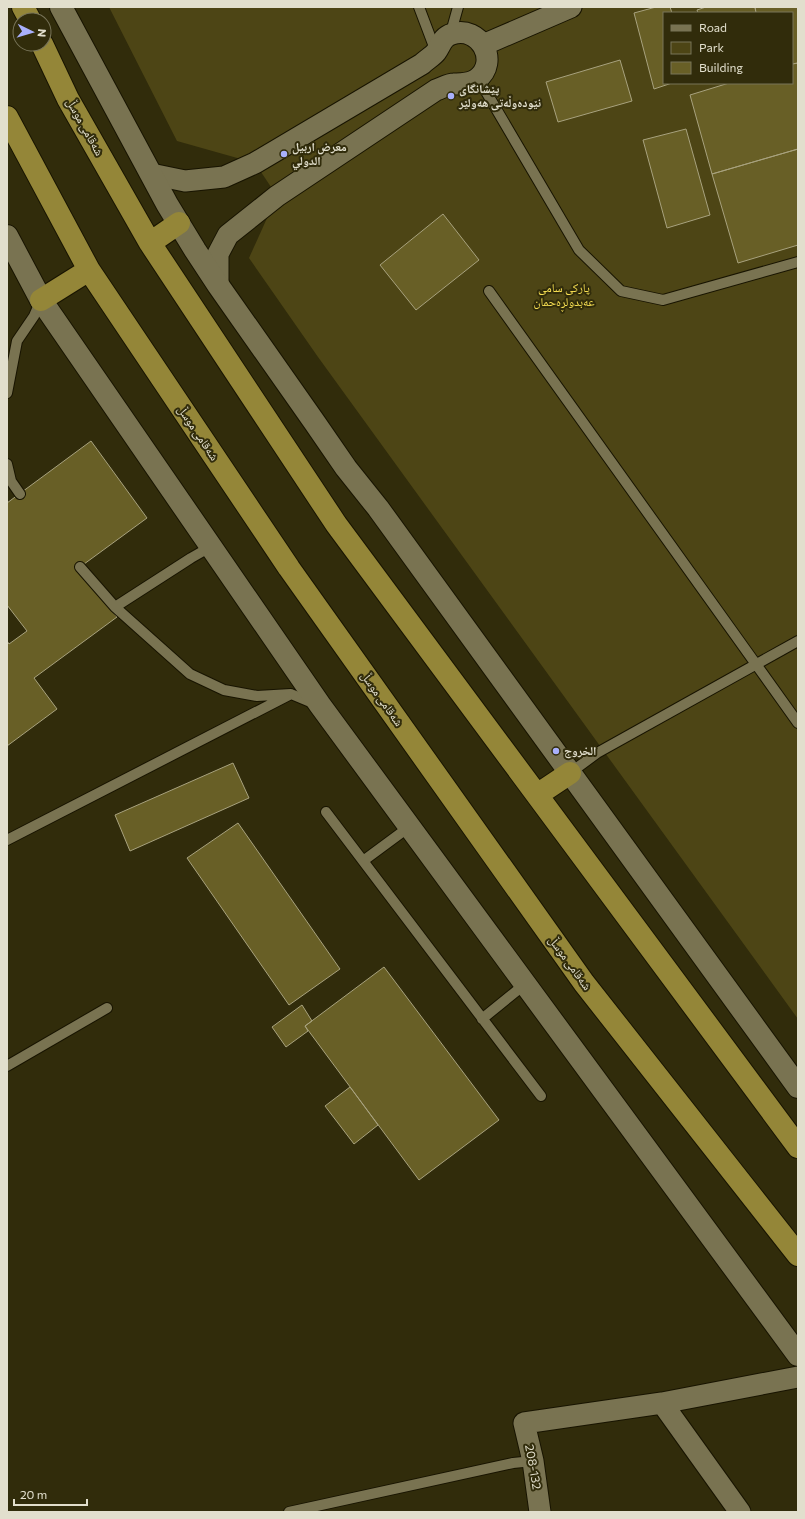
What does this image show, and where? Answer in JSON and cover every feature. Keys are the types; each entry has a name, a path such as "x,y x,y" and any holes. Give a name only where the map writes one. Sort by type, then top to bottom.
{"highway":[{"name":"شەقامی موسڵ","path":"46,52 68,99 150,242 336,524 798,1147"},
{"name":"شەقامی موسڵ","path":"7,117 89,270 289,568 584,983 798,1255"},
{"path":"150,242 179,224"},
{"path":"41,300 89,270"},
{"path":"537,795 570,772"}],"street":[{"path":"61,7 179,224 218,285 346,468 378,508 798,1087"},
{"path":"484,45 571,7"},
{"path":"151,174 185,181 224,177 255,163 422,64 436,52 444,39 455,34 470,34 478,38 484,45 486,63 484,71 478,78 470,83 462,85 454,84 436,90 277,196 228,235 218,254 218,285"},
{"path":"7,236 41,300 212,546 320,705 798,1355"},
{"path":"740,1512 662,1403 798,1377"},
{"name":"208-132","path":"540,1512 533,1461 524,1423 662,1403"}],"lane":[{"path":"419,7 436,52"},
{"path":"455,34 453,25 458,7"},
{"path":"478,78 579,250 621,291 664,300 798,262"},
{"path":"488,291 798,723"},
{"path":"7,393 18,341 34,316 41,300"},
{"path":"7,464 9,482 20,494"},
{"path":"115,607 212,546"},
{"path":"80,567 115,607 190,674 224,690 257,696 291,694 320,705"},
{"path":"570,772 597,753 798,641"},
{"path":"7,840 291,694"},
{"path":"326,812 541,1096"},
{"path":"363,861 409,827"},
{"path":"482,1018 525,984"},
{"path":"7,1066 107,1008"},
{"path":"289,1512 513,1463 533,1461"}],"green space":[{"name":"پارکی سامی عەبدولڕەحمان","path":"109,7 798,7 798,1019 318,357 249,258 277,196 255,163 177,141"}],"building":[{"path":"656,7 670,7 672,12 663,12 663,84 669,84 654,89 634,13"},
{"path":"706,7 755,7 756,12 698,12 697,10"},
{"path":"755,7 798,7 798,63 793,64 793,12 756,12"},
{"path":"620,60 632,101 558,122 546,82"},
{"path":"798,63 798,149 712,174 690,95 726,84 793,84 793,64"},
{"path":"686,129 710,215 667,228 643,140"},
{"path":"798,149 798,245 738,263 712,174"},
{"path":"443,214 479,260 416,310 380,265"},
{"path":"91,441 147,518 80,567 117,617 34,678 57,709 7,746 7,641 9,644 27,631 7,605 7,503"},
{"path":"233,763 249,798 130,851 115,815"},
{"path":"238,823 340,969 289,1005 187,858"},
{"path":"384,967 499,1120 419,1180 305,1026"},
{"path":"302,1005 312,1021 305,1026 308,1031 286,1047 272,1027"},
{"path":"350,1087 378,1125 354,1144 325,1106"}],"place":[{"name":"پێشانگای نێودەوڵەتی هەولێر","path":"451,96"},
{"name":"معرض اربيل الدولي","path":"284,154"},
{"name":"الخروج","path":"556,751"}]}
